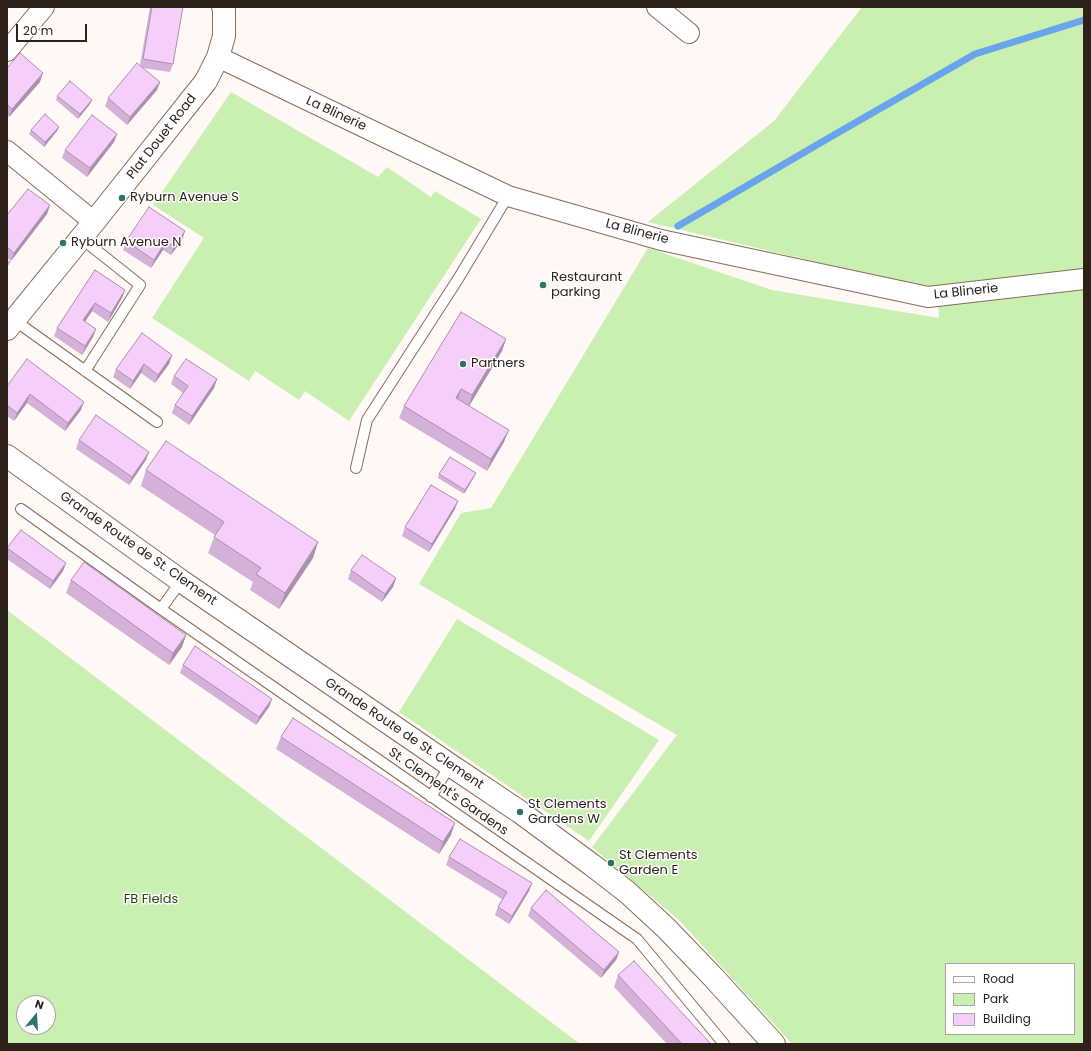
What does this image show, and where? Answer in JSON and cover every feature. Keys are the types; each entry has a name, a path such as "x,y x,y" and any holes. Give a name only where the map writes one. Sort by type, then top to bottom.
{"main road":[{"name":"Plat Douet Road","path":"10,325 206,81 218,58 224,36 225,8"},
{"name":"Grande Route de St. Clement","path":"7,456 181,581 520,812 627,892 666,928 774,1044"}],"street":[{"path":"7,51 44,7"},
{"path":"657,7 689,33"},
{"name":"La Blinerie","path":"218,58 508,196 662,240 928,297 1084,279"},
{"path":"7,150 87,230"}],"lane":[{"path":"356,468 368,420 458,279 508,196"},
{"path":"85,371 140,285 87,230"},
{"path":"10,325 85,371 157,422"},
{"name":"St. Clement's Gardens","path":"21,509 161,609 637,939 724,1044"},
{"path":"161,609 181,581"},
{"path":"431,797 450,765"}],"green space":[{"path":"862,7 1084,7 1084,1044 792,1044 679,920 592,847 677,735 419,584 461,513 491,508 648,248 772,290 939,318 937,288 883,278 648,222 774,121"},
{"path":"231,92 378,177 387,167 431,197 435,191 481,219 349,421 305,391 299,400 255,371 249,381 152,318 204,238 153,205"},
{"name":"FB Fields","path":"7,610 580,1044 7,1044"},
{"path":"457,619 659,740 589,841 399,712"}],"building":[{"path":"152,7 183,7 173,64 143,59"},
{"path":"20,53 43,73 12,109 7,104 7,68"},
{"path":"137,63 160,82 130,117 108,98"},
{"path":"70,81 92,100 80,114 57,96"},
{"path":"45,114 59,127 45,142 31,130"},
{"path":"92,115 117,134 90,168 65,150"},
{"path":"28,189 50,205 14,253 7,247 7,215"},
{"path":"149,207 185,231 174,247 166,241 154,260 126,241"},
{"path":"95,270 125,290 111,313 95,303 83,320 96,329 85,346 57,328"},
{"path":"461,312 506,339 472,395 461,389 456,398 509,430 491,459 404,406"},
{"path":"142,333 172,355 158,375 144,364 133,381 116,369"},
{"path":"27,359 84,402 68,423 30,394 17,413 7,405 7,386"},
{"path":"186,359 217,379 192,416 175,405 188,386 174,376"},
{"path":"96,415 149,452 132,477 79,440"},
{"path":"166,441 318,542 285,593 256,574 261,568 214,537 224,522 146,470"},
{"path":"450,457 476,473 465,490 439,474"},
{"path":"431,485 458,501 432,544 405,527"},
{"path":"21,530 66,563 53,581 7,548"},
{"path":"362,555 396,578 385,594 351,570"},
{"path":"84,562 186,635 173,653 71,580"},
{"path":"195,646 272,699 259,717 183,665"},
{"path":"293,718 455,823 443,842 281,737"},
{"path":"460,839 532,883 512,916 498,907 507,892 449,857"},
{"path":"546,890 619,952 604,970 531,908"},
{"path":"634,961 711,1044 682,1044 618,975"}],"waterway":[{"path":"678,226 975,54 1084,20"}],"place":[{"name":"Ryburn Avenue S","path":"122,198"},
{"name":"Ryburn Avenue N","path":"63,243"},
{"name":"Restaurant parking","path":"543,285"},
{"name":"Partners","path":"463,364"},
{"name":"St Clements Gardens W","path":"520,812"},
{"name":"St Clements Garden E","path":"611,863"}]}
